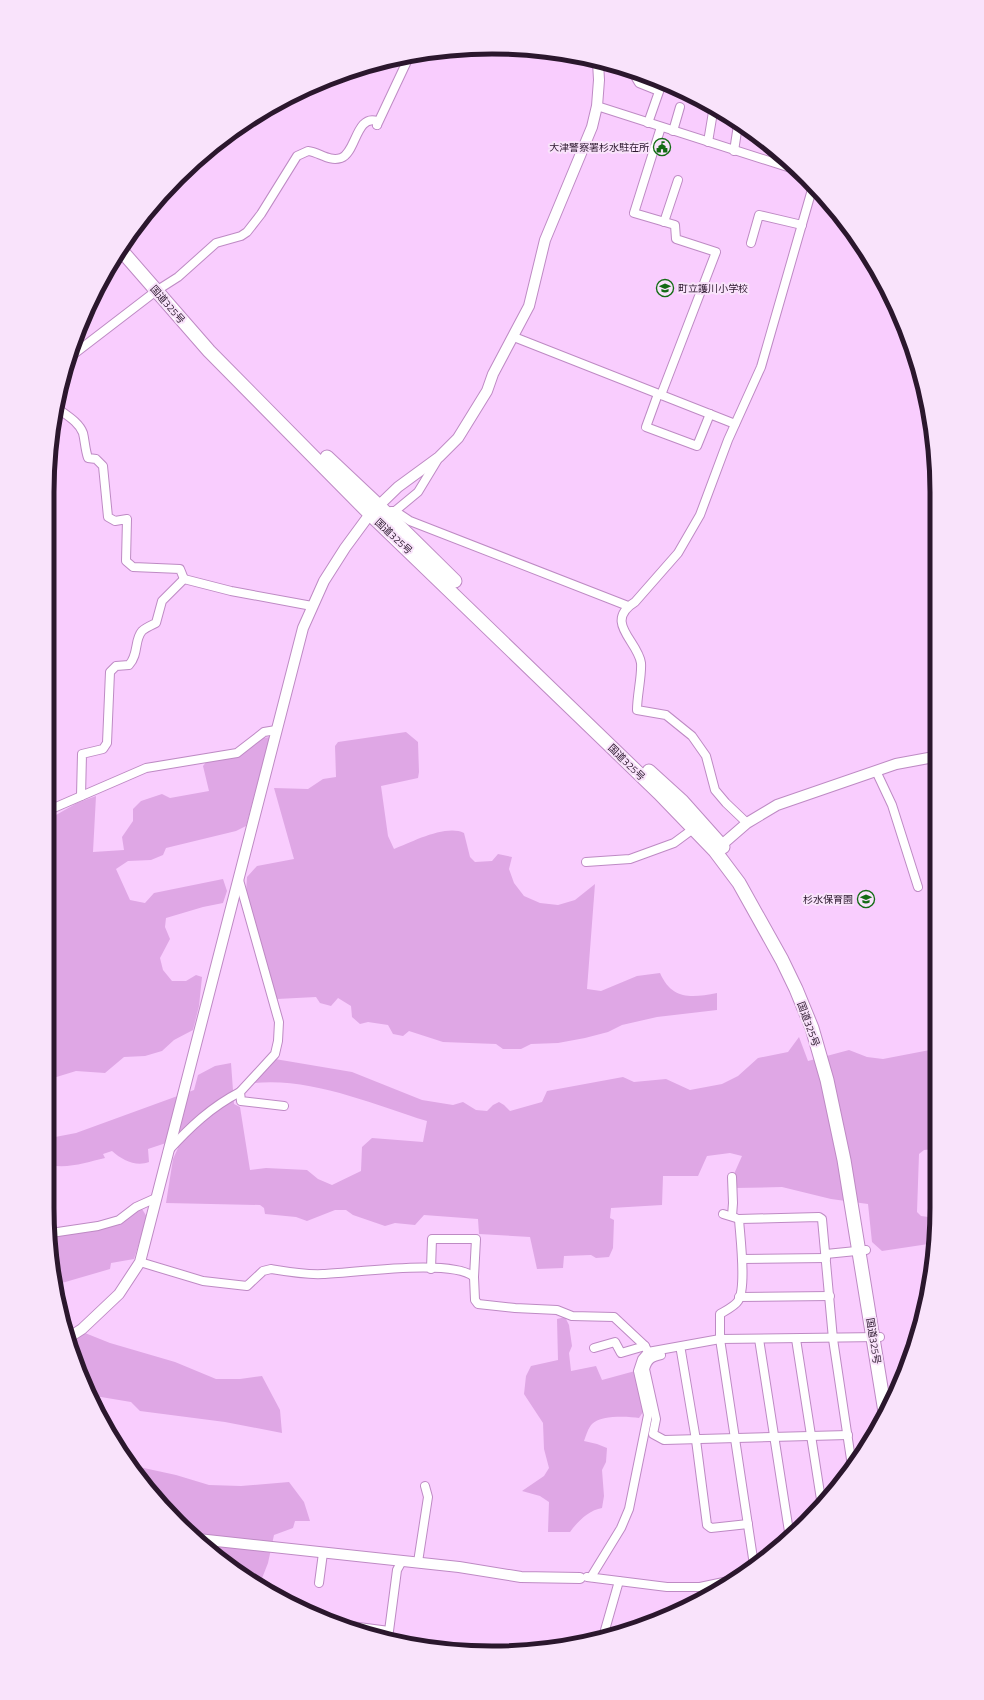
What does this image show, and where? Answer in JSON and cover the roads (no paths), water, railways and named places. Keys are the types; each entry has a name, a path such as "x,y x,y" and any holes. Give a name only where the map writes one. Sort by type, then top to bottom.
{"highway":[{"name":"国道325号","path":"129,248 159,288"},
{"name":"国道325号","path":"125,254 214,346 597,721 682,801 718,848 752,886 793,962 825,1041 838,1091 852,1159 863,1250 877,1337 889,1394"},
{"name":"国道325号","path":"382,510 693,829 718,848"},
{"name":"国道325号","path":"877,1337 884,1404"}],"street":[{"path":"77,352 159,288 178,277 216,243 241,236 247,232 261,214 289,167 303,152 314,151 335,159 342,158 347,154 364,124 374,120 377,121 378,124 407,62"},
{"path":"73,1335 82,1329 119,1294 140,1262 302,628 324,581 345,548 382,510 398,487 439,456 458,438 487,391 493,374 514,337 529,306 545,240 592,127 597,106 598,67"},
{"path":"636,78 639,83 659,91"},
{"path":"646,122 660,87"},
{"path":"597,106 785,166"},
{"path":"673,131 680,108"},
{"path":"625,109 641,116 646,122"},
{"path":"708,142 713,114"},
{"path":"661,127 634,213 675,225 676,239 716,252 646,427 697,446 710,414"},
{"path":"734,151 737,130"},
{"path":"664,222 678,180"},
{"path":"747,823 715,790 706,756 692,736 666,715 637,710 641,664 638,652 623,631 622,623 628,606 635,602 678,553 700,515 735,424 761,367 811,192"},
{"path":"751,243 759,214 802,225"},
{"path":"514,337 735,424"},
{"path":"61,411 75,421 82,432 84,449 88,458 96,460 104,466 108,517 115,521 127,519 126,561 133,567 180,569 184,579"},
{"path":"382,510 418,492 439,456"},
{"path":"382,510 628,606"},
{"path":"184,579 312,606"},
{"path":"81,796 82,754 103,749 107,743 110,672 116,666 129,665 135,658 139,636 143,630 156,623 162,602 167,595 174,591 184,579"},
{"path":"54,808 146,768 237,752 264,732 276,730"},
{"path":"718,848 747,823 766,810 788,800 896,764 930,758"},
{"path":"876,771 892,805 918,886"},
{"path":"586,862 630,859 674,843 693,829"},
{"path":"167,1152 205,1114 224,1100 240,1092 274,1054 278,1041 279,1022 238,880"},
{"path":"240,1092 241,1101 284,1106"},
{"path":"732,1177 733,1203 742,1259 738,1301 720,1314 720,1339 753,1559"},
{"path":"55,1232 98,1226 119,1220 136,1207 156,1198"},
{"path":"723,1214 735,1218 819,1217 822,1219 833,1339 851,1458"},
{"path":"431,1269 432,1239 476,1239 474,1277 475,1300 478,1304 557,1310 572,1316 614,1316 646,1349"},
{"path":"742,1259 826,1256 863,1250"},
{"path":"140,1262 204,1281 247,1286 263,1271 272,1269 324,1274 404,1267 462,1270 474,1277"},
{"path":"739,1297 830,1296"},
{"path":"594,1348 615,1342 621,1353 720,1339 833,1339 877,1337"},
{"path":"759,1339 789,1530"},
{"path":"796,1339 821,1497"},
{"path":"691,1344 681,1351 653,1356 647,1362 645,1369 656,1419 653,1434 664,1440 848,1435"},
{"path":"591,1577 621,1528 629,1509 648,1415 638,1371 646,1349"},
{"path":"681,1351 696,1440 707,1525 711,1528 748,1524"},
{"path":"418,1562 428,1497 425,1486"},
{"path":"207,1540 323,1554 459,1566 521,1577 544,1579 591,1577 667,1587 713,1586"},
{"path":"319,1583 323,1554"},
{"path":"370,1628 390,1631 397,1570 402,1561"},
{"path":"606,1631 619,1581"}],"place":[{"name":"大津警察署杉水駐在所","path":"662,147"},
{"name":"町立護川小学校","path":"665,288"},
{"name":"杉水保育園","path":"866,899"}]}
